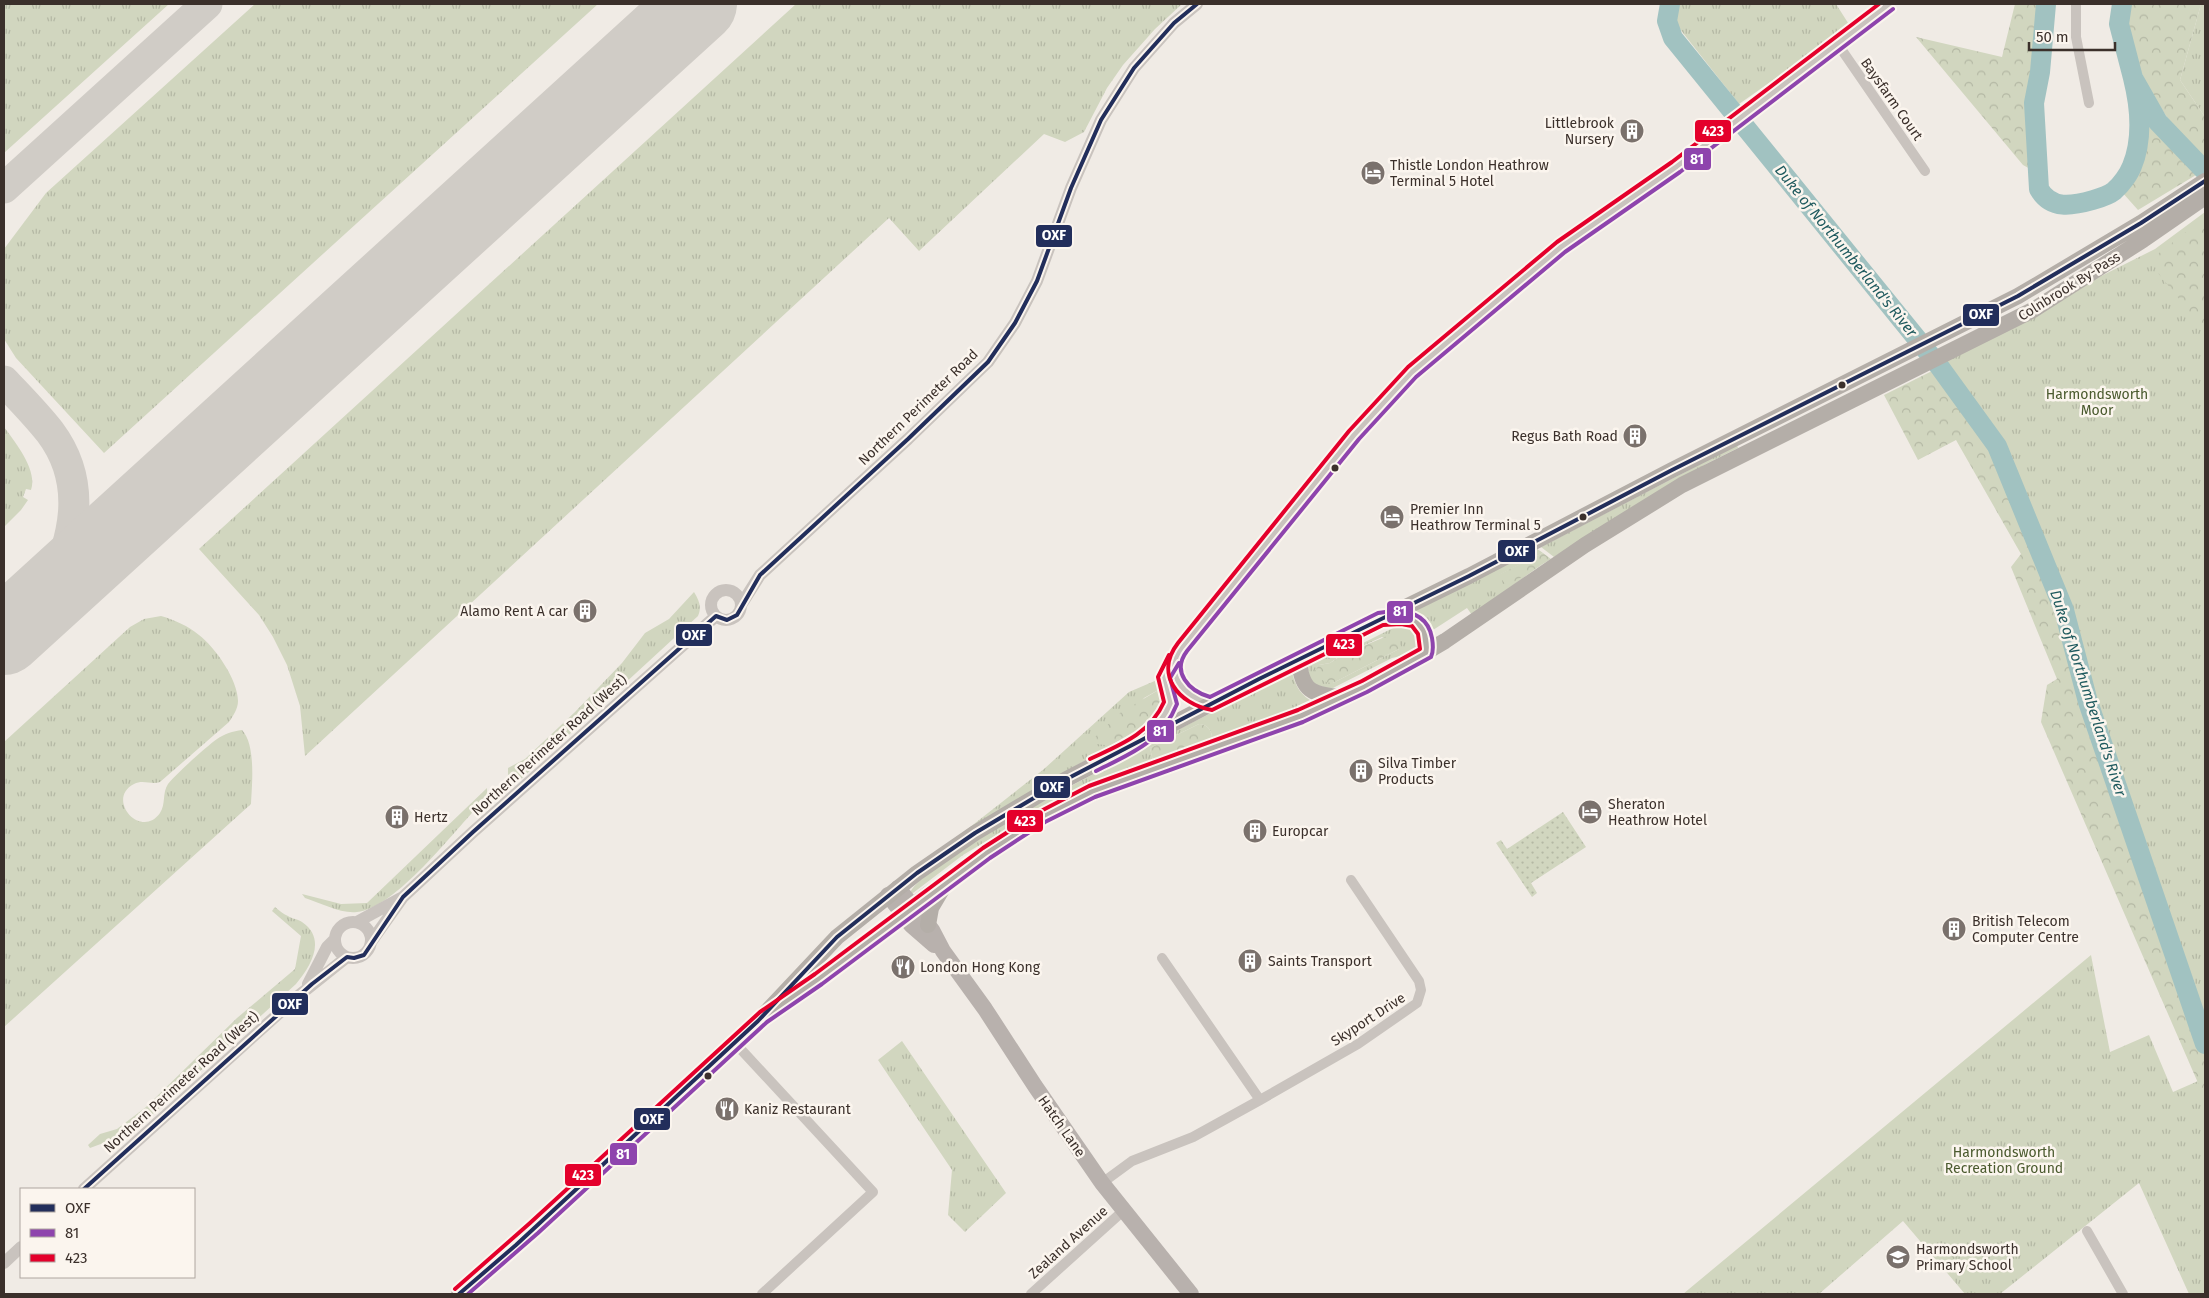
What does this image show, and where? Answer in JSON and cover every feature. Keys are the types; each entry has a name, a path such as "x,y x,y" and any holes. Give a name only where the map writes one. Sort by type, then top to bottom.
{"highway":[{"name":"Colnbrook By-Pass","path":"758,1021 825,974 948,880 1044,816 1122,780 1259,732 1342,697 1427,652 1585,545 1682,485 2033,310 2143,240 2196,198 2205,181"},
{"name":"Colnbrook By-Pass","path":"758,1021 825,948 893,892 975,833 1059,784 1211,704 1469,576 1672,470 2018,296 2196,198"},
{"path":"1381,619 1406,617 1418,622 1425,631 1427,652"},
{"path":"1300,659 1300,675 1310,690 1322,696 1342,697"},
{"path":"928,925 931,908 948,880"},
{"path":"459,1294 516,1245 758,1021"}],"main road":[{"name":"Hatch Lane","path":"893,892 907,910 928,925 943,952 985,1009 1102,1183 1191,1294"},
{"name":"Hatch Lane","path":"907,910 911,925 943,952"}],"street":[{"name":"Northern Perimeter Road","path":"731,591 760,575 988,362 1015,323 1037,281 1071,188 1101,120 1134,68 1174,23 1196,4"},
{"path":"1148,738 1170,707 1171,700 1163,677 1165,670 1354,435 1391,392 1561,247 1676,167 1889,4"},
{"path":"2076,4 2076,37 2089,103"},
{"name":"Baysfarm Court","path":"1837,43 1925,171"},
{"name":"Northern Perimeter Road","path":"741,605 760,575"},
{"path":"731,591 739,598 741,605 737,615 732,619 721,620 716,616 711,606 712,600 719,592 731,591"},
{"name":"Northern Perimeter Road (West)","path":"371,942 403,897 473,832 716,616"},
{"path":"1177,655 1176,676 1182,690 1191,698 1211,704"},
{"name":"Skyport Drive","path":"1102,1183 1132,1161 1193,1137 1260,1100 1358,1044 1417,1004 1421,990 1419,981 1351,880"},
{"name":"Northern Perimeter Road (West)","path":"357,922 403,897"},
{"path":"357,922 368,930 371,942 364,955 354,958 347,957 339,952 335,939 338,930 344,924 357,922"},
{"name":"Northern Perimeter Road (West)","path":"297,997 309,982 327,947 335,939"},
{"name":"Northern Perimeter Road (West)","path":"85,1188 297,997 347,957"},
{"path":"1162,958 1260,1100"},
{"path":"735,1043 873,1192 762,1294"},
{"name":"Zealand Avenue","path":"1031,1294 1123,1211"},
{"path":"2087,1231 2123,1294"},
{"path":"4,1263 20,1248"}],"green space":[{"path":"4,4 169,4 4,153"},
{"path":"255,4 598,4 104,453 16,358 4,339 4,249 46,193"},
{"path":"796,4 1182,4 1155,29 1123,65 1107,88 1084,132 1065,142 1044,134 919,251 889,218 305,756 300,706 287,665 273,637 259,615 199,549"},
{"path":"1680,4 1836,4 1850,26 1739,104 1672,19"},
{"path":"2015,4 2042,4 2030,128 2032,170 2023,165 1916,37 2002,57"},
{"path":"2129,4 2201,4 2180,80 2205,117 2205,163 2203,163 2175,128 2150,90 2140,70 2133,49 2129,27"},
{"path":"2201,4 2205,4 2205,117 2180,80"},
{"path":"2143,115 2170,141 2196,175 2138,210 2121,191 2134,172 2142,151"},
{"name":"Harmondsworth Moor","path":"2205,212 2205,1044 2088,702 2064,610 1997,446 1939,366 1942,356 2155,249"},
{"path":"2205,217 2205,331 2158,273 2154,257"},
{"path":"1938,368 1994,448 2060,611 2084,704 2205,1054 2205,1099 2041,722 2047,685 2057,679 2011,567 2021,554 1956,440 1918,460 1884,395"},
{"path":"4,427 24,457 32,482 31,490 26,489 23,497 28,500 4,527"},
{"path":"1737,445 1738,448 1706,464 1554,557 1541,547"},
{"path":"1536,548 1543,553 1499,575 1541,565 1472,615 1467,608 1433,630 1424,618 1412,612"},
{"path":"1543,553 1551,559 1507,586 1498,575"},
{"path":"694,592 700,610 698,616 497,801 508,780 508,768 525,759 575,712 622,663 645,633 669,619"},
{"path":"161,616 176,621 190,629 212,647 230,674 237,693 238,704 229,722 160,782 137,783 126,791 123,799 124,807 136,820 144,822 152,820 160,813 166,787 177,774 217,739 229,733 242,730 249,745 251,755 251,804 4,1027 4,742 130,627 144,619"},
{"path":"1401,624 1416,628 1419,647 1410,654 1392,658 1331,689 1310,683 1308,666 1319,659 1344,653 1330,663 1319,665 1333,683 1399,649 1382,637 1354,650 1351,649"},
{"path":"1387,636 1397,639 1401,646 1399,649 1333,683 1322,680 1315,671 1319,665 1330,663 1351,649 1354,650"},
{"path":"1292,672 1299,690 1315,703 1212,741 1209,729 1205,725 1199,724 1150,748 1153,761 1022,820 963,855 909,896 925,877 964,849 1019,815 1150,744"},
{"path":"1157,680 1160,689 1144,698 1115,741 1149,723 965,831 1044,769 1129,692"},
{"path":"1160,689 1163,706 1155,718 1116,741 1105,745 1097,744 1094,738 1120,713"},
{"path":"1199,724 1205,725 1209,729 1212,741 1153,761 1150,748"},
{"path":"487,788 487,794 482,802 424,866 389,897 372,907 357,912 344,911 305,898 302,894 341,904 367,903"},
{"path":"1563,812 1586,847 1531,883 1537,893 1532,897 1496,843 1501,840 1507,849"},
{"path":"275,907 286,915 302,922 310,929 314,936 314,953 302,977 133,1132 90,1148 88,1145 100,1134 117,1129 146,1107 237,1018 295,969 301,936 272,911"},
{"name":"Harmondsworth Recreation Ground","path":"2091,955 2110,1052 2149,1035 2173,1092 2205,1078 2205,1294 2189,1294 2139,1183 2000,1294 1965,1294 1903,1221 1819,1294 1683,1294"},
{"path":"902,1041 1006,1193 965,1232 948,1215 952,1170 878,1060"}],"waterway":[{"name":"Duke of Northumberland's River","path":"1670,4 1667,21 1673,38 1939,366 1997,446 2064,610 2088,702 2205,1044"},
{"path":"2046,4 2040,72 2034,103 2039,189 2044,196 2063,205 2085,202 2114,191 2127,176 2135,156 2139,134 2139,111 2133,78"},
{"path":"2122,4 2119,24 2133,78 2158,122 2205,171"}],"taxiway":[{"path":"4,188 207,4"},
{"path":"4,381 50,432 62,452 70,472 74,512 71,533 58,574 49,594"}],"runway":[{"path":"4,636 698,4"}],"transit line":[{"name":"OXF","path":"85,1188 312,984 347,957 354,958 364,955 403,897 473,832 716,616 727,620 737,615 760,575 908,439 988,362 1015,323 1037,281 1071,188 1101,120 1134,68 1174,23 1197,4"},
{"name":"423","path":"455,1289 530,1223 760,1012 815,974 983,848 1039,812 1089,786 1298,710 1362,681 1420,649 1418,634 1412,626 1401,624 1383,625 1212,710 1200,707 1180,694 1173,686 1168,666 1171,655 1178,643 1349,431 1408,367 1557,242 1672,162 1879,4"},
{"name":"81","path":"468,1294 538,1233 767,1022 822,984 990,858 1045,822 1095,797 1303,722 1367,692 1431,657 1433,650 1432,638 1425,622 1412,614 1395,611 1378,613 1210,697 1189,685 1182,673 1181,666 1187,651 1359,439 1416,377 1565,252 1680,172 1893,9"},
{"name":"OXF","path":"459,1294 516,1245 758,1021 837,937 917,873 975,833 1059,783 1259,679 1469,576 1672,470 2018,296 2141,223 2205,181"},
{"name":"423","path":"1090,759 1133,737 1151,722 1158,713 1164,702 1158,677 1169,655"},
{"name":"81","path":"1096,771 1144,745 1163,728 1177,704 1170,678 1179,663"}],"place":[{"name":"Littlebrook Nursery","path":"1632,131"},
{"name":"Thistle London Heathrow Terminal 5 Hotel","path":"1373,173"},
{"name":"Regus Bath Road","path":"1635,436"},
{"name":"Premier Inn Heathrow Terminal 5","path":"1392,517"},
{"name":"Alamo Rent A car","path":"585,611"},
{"name":"Silva Timber Products","path":"1361,771"},
{"name":"Sheraton Heathrow Hotel","path":"1590,812"},
{"name":"Hertz","path":"397,817"},
{"name":"Europcar","path":"1255,831"},
{"name":"British Telecom Computer Centre","path":"1954,929"},
{"name":"Saints Transport","path":"1250,961"},
{"name":"London Hong Kong","path":"903,967"},
{"name":"Kaniz Restaurant","path":"727,1109"},
{"name":"Harmondsworth Primary School","path":"1898,1257"}]}
